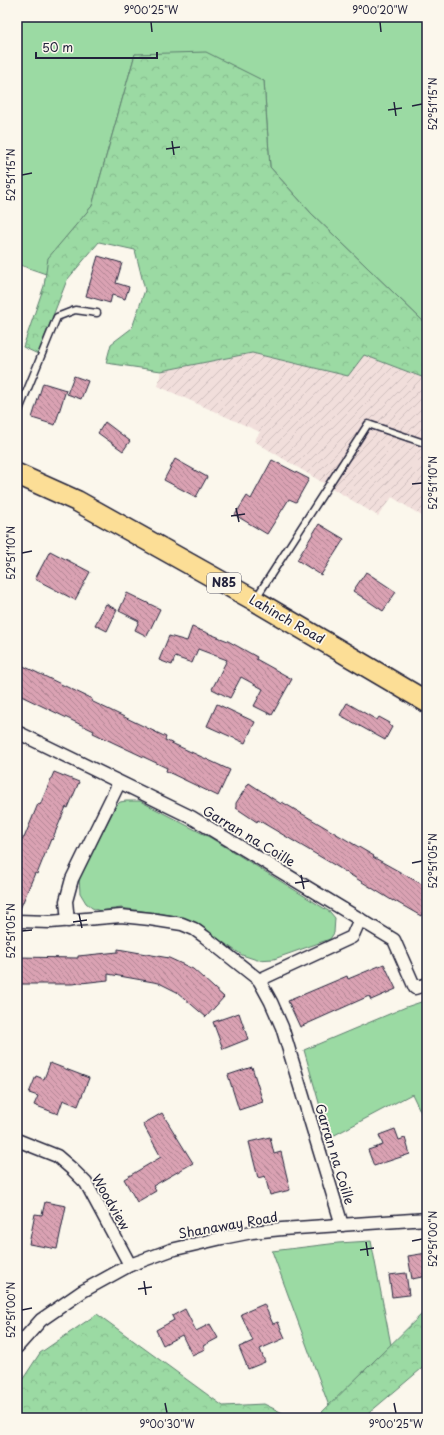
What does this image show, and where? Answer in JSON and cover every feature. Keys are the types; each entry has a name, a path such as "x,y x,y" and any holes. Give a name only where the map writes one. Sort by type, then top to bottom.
{"main road":[{"name":"Lahinch Road","path":"17,474 77,501 254,600 427,702"}],"street":[{"name":"Garran na Coille","path":"17,732 191,817 360,919 394,940 415,988 427,984"},
{"path":"68,921 66,901 72,879 119,783"},
{"name":"Garran na Coille","path":"17,921 68,921 121,916 150,918 182,924 194,929 210,940 259,980 272,1002 282,1027 342,1225"},
{"path":"259,980 352,937 360,919"},
{"name":"Woodview","path":"17,1140 57,1156 86,1184 130,1265"},
{"name":"Shanaway Road","path":"17,1347 41,1320 83,1291 130,1265 171,1250 222,1238 282,1229 427,1219"}],"lane":[{"path":"17,415 58,317 75,310 97,313"},
{"path":"254,600 368,424 427,444"}],"shaded area":[{"path":"252,353 348,376 364,355 427,379 427,515 425,518 392,497 378,516 254,441 260,432 158,386 161,371"}],"green space":[{"path":"17,17 427,17 427,325 311,213 270,167 264,81 135,54 92,206 49,258 46,274 17,264"},
{"path":"206,52 264,81 270,167 311,213 427,325 427,379 364,355 348,376 252,353 161,371 106,363 111,344 132,328 145,290 135,250 99,242 67,280 38,354 23,347 44,286 48,258 92,206 135,54"},
{"path":"140,801 211,838 330,912 335,918 334,933 330,939 274,959 257,960 242,955 197,925 177,916 121,908 100,911 92,908 86,903 80,893 79,878 116,806 120,802"},
{"path":"427,1000 427,1125 412,1094 329,1138 304,1050 406,1007"},
{"path":"371,1241 391,1345 329,1406 272,1251 338,1243"},
{"path":"427,1309 427,1364 363,1418 316,1418"},
{"path":"97,1314 223,1406 264,1404 293,1418 17,1418 17,1388 40,1353"}],"building":[{"path":"98,256 122,263 116,283 129,287 125,299 112,295 110,303 86,296"},
{"path":"74,376 88,381 81,399 67,394"},
{"path":"43,383 66,390 55,425 32,418"},
{"path":"105,422 130,441 123,451 98,433"},
{"path":"175,459 207,477 196,497 164,480"},
{"path":"272,460 309,479 296,502 289,499 267,534 235,515 247,496 251,499"},
{"path":"319,524 344,539 321,575 297,560"},
{"path":"50,551 90,572 75,600 35,579"},
{"path":"366,572 396,592 383,611 353,591"},
{"path":"127,593 160,609 147,636 135,630 139,621 119,611"},
{"path":"106,604 117,610 107,631 95,625"},
{"path":"192,627 228,641 292,679 272,715 254,706 263,689 241,677 230,698 212,689 227,660 198,649 192,663 175,657 172,665 159,660 169,636 187,641"},
{"path":"17,663 166,737 165,740 230,770 218,796 166,771 167,768 93,733 94,731 17,694"},
{"path":"347,703 377,720 379,717 390,723 389,725 392,727 385,740 340,715"},
{"path":"217,704 255,722 245,743 207,726"},
{"path":"54,772 79,782 17,914 17,849 22,838 24,838 38,804 40,805"},
{"path":"249,783 281,804 282,802 374,856 373,857 427,887 427,906 421,916 393,901 258,820 257,822 236,808 236,803"},
{"path":"118,949 169,958 193,969 224,997 206,1017 177,992 159,983 108,974 108,980 72,984 17,984 17,957 78,958 78,956 118,952"},
{"path":"384,964 396,989 371,1000 369,996 300,1027 288,1001 347,976 348,979"},
{"path":"239,1013 248,1039 223,1049 213,1022"},
{"path":"50,1063 89,1078 78,1106 63,1100 58,1114 34,1105 38,1096 29,1093 36,1076 44,1079"},
{"path":"252,1067 263,1102 239,1110 228,1075"},
{"path":"162,1113 193,1163 153,1186 156,1191 137,1202 124,1179 161,1157 143,1124"},
{"path":"395,1129 399,1140 405,1138 410,1154 374,1166 368,1150 383,1145 379,1135"},
{"path":"270,1137 274,1154 281,1152 290,1190 270,1195 265,1176 258,1178 249,1142"},
{"path":"45,1202 66,1206 57,1249 29,1244 35,1214 42,1215"},
{"path":"427,1253 427,1276 412,1279 408,1256"},
{"path":"406,1273 409,1295 392,1297 389,1275"},
{"path":"264,1304 273,1324 278,1322 285,1338 260,1349 265,1362 248,1369 239,1347 253,1341 241,1314"},
{"path":"185,1309 196,1331 210,1324 218,1338 203,1346 205,1349 192,1355 182,1335 163,1345 156,1330 174,1320 172,1316"}]}
